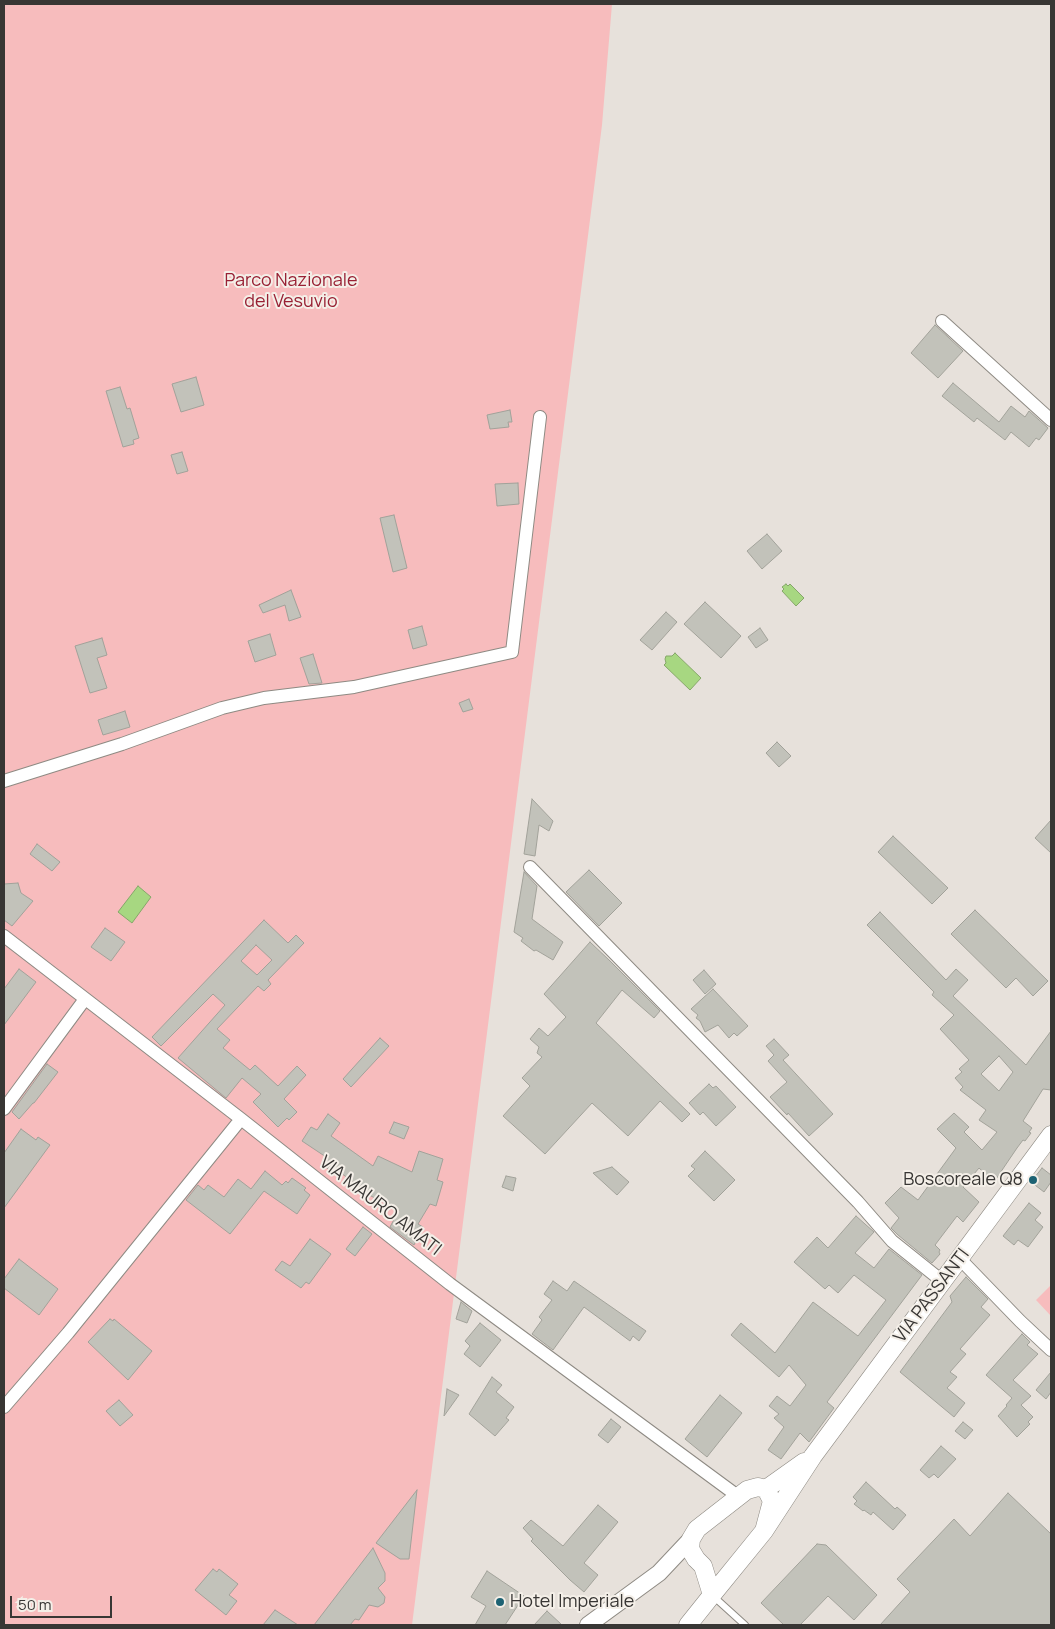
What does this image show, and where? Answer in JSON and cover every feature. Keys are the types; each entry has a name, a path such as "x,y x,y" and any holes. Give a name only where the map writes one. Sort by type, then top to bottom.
{"main road":[{"name":"VIA PASSANTI","path":"688,1625 764,1531 813,1456 1051,1135"},
{"name":"VIA PASSANTI","path":"691,1539 697,1529 747,1490 758,1487 766,1489 813,1456"},
{"name":"VIA PASSANTI","path":"764,1531 772,1501 766,1489"},
{"path":"691,1539 690,1549 699,1562 712,1595"},
{"name":"VIA PASSANTI","path":"699,1562 721,1567 748,1552"}],"street":[{"path":"942,321 1051,420"},
{"path":"4,781 122,744 222,708 264,698 354,687 512,652 540,417"},
{"path":"530,867 858,1202 892,1241 942,1281"},
{"name":"VIA MAURO AMATI","path":"4,936 241,1119 450,1284 739,1497"},
{"path":"4,1109 85,1000"},
{"path":"4,1407 68,1333 241,1119"},
{"path":"960,1259 1051,1350"},
{"path":"588,1625 659,1573 691,1539"},
{"path":"659,1573 699,1562"}],"lane":[{"path":"712,1595 745,1625"}],"green space":[{"name":"Parco Nazionale del Vesuvio","path":"4,4 612,4 602,125 412,1625 4,1625"},
{"path":"1051,1285 1051,1316 1036,1300"}],"shaded area":[{"path":"786,584 788,586 790,584 804,598 796,606 782,591 784,589 782,587"},
{"path":"675,653 701,678 690,690 664,665 666,663 666,656 672,656"},
{"path":"138,886 151,897 132,923 118,912"}],"building":[{"path":"935,325 963,351 938,378 911,353"},
{"path":"196,377 204,405 181,412 172,384"},
{"path":"953,383 999,422 1011,406 1025,417 1029,411 1048,428 1039,440 1036,438 1029,447 1011,432 1005,440 977,418 974,422 942,396"},
{"path":"120,387 127,409 130,408 139,438 133,440 134,444 123,447 106,391"},
{"path":"510,410 512,422 508,422 509,427 490,429 487,415"},
{"path":"182,452 188,471 177,474 171,455"},
{"path":"518,483 519,504 497,506 495,484"},
{"path":"394,515 407,568 393,572 380,518"},
{"path":"767,534 782,551 762,569 747,551"},
{"path":"291,590 301,617 289,621 285,605 263,613 259,605"},
{"path":"705,602 741,636 721,658 684,624"},
{"path":"666,612 677,622 652,650 640,640"},
{"path":"422,626 427,645 413,649 408,630"},
{"path":"760,628 768,640 756,648 748,637"},
{"path":"270,634 276,655 255,662 248,641"},
{"path":"102,638 107,655 97,658 107,688 90,693 75,646"},
{"path":"313,654 322,683 309,684 300,658"},
{"path":"469,699 473,709 463,712 459,703"},
{"path":"125,711 130,727 103,735 98,720"},
{"path":"777,742 791,756 779,767 766,753"},
{"path":"532,799 553,821 549,831 539,825 535,856 524,854"},
{"path":"1051,820 1051,853 1035,838"},
{"path":"893,836 948,888 932,904 878,852"},
{"path":"37,844 60,862 52,871 30,854"},
{"path":"589,870 622,903 599,926 566,892"},
{"path":"524,872 537,886 532,919 563,942 553,960 536,950 534,951 521,941 523,938 514,932"},
{"path":"18,883 21,893 33,901 12,926 4,920 4,884"},
{"path":"975,910 1048,981 1033,996 1016,978 1006,988 951,934"},
{"path":"880,912 946,980 956,969 968,980 953,996 1026,1065 1051,1031 1051,1090 1043,1089 1023,1121 1032,1128 1029,1132 1031,1133 1025,1141 1023,1140 994,1182 979,1168 963,1187 979,1202 963,1222 957,1216 935,1245 940,1250 940,1254 932,1263 891,1228 899,1218 885,1203 901,1187 918,1200 956,1148 937,1129 954,1113 969,1127 964,1132 982,1150 997,1132 979,1120 986,1110 960,1090 963,1087 955,1078 962,1072 959,1069 969,1060 940,1029 954,1015 932,995 934,992 867,925","holes":["999,1056 1013,1072 999,1091 981,1074"]},
{"path":"264,920 288,943 296,935 304,943 268,980 271,984 264,991 258,986 217,1029 230,1040 223,1048 250,1070 255,1065 278,1086 297,1066 306,1075 284,1099 297,1112 278,1127 253,1102 261,1094 242,1078 226,1098 178,1058 225,1005 213,994 161,1046 152,1037","holes":["256,945 272,960 257,975 241,961"]},
{"path":"105,928 125,942 111,961 91,947"},
{"path":"590,942 660,1011 654,1018 622,990 596,1023 690,1114 682,1122 660,1101 628,1136 592,1103 545,1154 503,1116 530,1086 522,1078 542,1057 537,1053 539,1047 530,1039 539,1028 548,1036 566,1017 544,994"},
{"path":"19,969 36,982 4,1025 4,989"},
{"path":"704,970 716,984 705,994 693,980"},
{"path":"713,989 748,1026 737,1036 734,1033 729,1038 718,1025 705,1032 700,1021 696,1018 698,1015 691,1009"},
{"path":"380,1038 389,1046 351,1087 343,1079"},
{"path":"774,1039 789,1055 783,1060 833,1114 809,1136 770,1097 787,1082 768,1061 774,1055 766,1046"},
{"path":"47,1064 58,1072 19,1119 12,1112"},
{"path":"709,1084 713,1088 716,1086 736,1107 716,1126 703,1112 700,1115 689,1103"},
{"path":"328,1114 340,1123 331,1136 373,1166 378,1156 412,1172 419,1151 443,1159 437,1180 443,1182 436,1206 430,1204 418,1224 423,1227 414,1245 390,1227 399,1210 361,1191 362,1188 338,1171 335,1174 324,1166 326,1157 302,1141 311,1127 317,1130"},
{"path":"394,1122 409,1127 404,1139 389,1133"},
{"path":"21,1129 36,1140 38,1137 50,1145 4,1208 4,1153"},
{"path":"705,1151 735,1180 714,1201 688,1176 695,1169 691,1166"},
{"path":"612,1167 629,1182 617,1195 593,1173"},
{"path":"1042,1168 1051,1175 1051,1182 1044,1192 1031,1182"},
{"path":"265,1171 282,1185 286,1181 288,1183 292,1178 306,1188 304,1190 310,1195 297,1214 264,1191 230,1234 186,1200 198,1185 204,1190 208,1185 224,1197 238,1179 251,1189"},
{"path":"506,1176 516,1178 513,1191 502,1187"},
{"path":"1029,1203 1041,1213 1035,1220 1043,1227 1028,1247 1018,1240 1014,1245 1003,1236"},
{"path":"856,1216 874,1232 855,1253 874,1268 889,1249 922,1275 827,1402 834,1408 809,1442 800,1433 781,1459 768,1450 784,1427 774,1418 779,1414 769,1406 777,1396 790,1406 806,1385 789,1365 779,1377 731,1335 741,1323 775,1353 813,1302 858,1336 886,1300 854,1275 838,1293 829,1285 825,1289 794,1262 817,1237 828,1248"},
{"path":"363,1227 372,1234 355,1256 346,1249"},
{"path":"310,1239 331,1254 309,1284 306,1282 301,1288 275,1270 282,1261 290,1266"},
{"path":"19,1259 58,1289 39,1315 4,1288 4,1279"},
{"path":"966,1277 988,1299 981,1307 990,1315 960,1349 966,1354 950,1372 957,1377 947,1388 965,1403 954,1417 900,1372 952,1302 950,1296"},
{"path":"553,1281 567,1291 574,1281 646,1331 639,1341 633,1336 630,1341 584,1307 553,1350 532,1334 542,1320 539,1317 552,1300 544,1294"},
{"path":"461,1302 472,1311 467,1323 456,1319"},
{"path":"110,1319 113,1321 114,1319 152,1351 128,1380 88,1342"},
{"path":"480,1323 501,1340 480,1367 464,1354 470,1346 465,1341"},
{"path":"1022,1334 1030,1342 1027,1345 1038,1354 1013,1380 1031,1396 1021,1405 1033,1417 1028,1422 1030,1424 1017,1437 998,1416 1012,1398 986,1375"},
{"path":"1051,1372 1051,1392 1046,1399 1036,1390"},
{"path":"492,1377 502,1385 496,1392 514,1407 506,1418 509,1420 495,1436 469,1414"},
{"path":"447,1389 459,1395 444,1416"},
{"path":"720,1395 742,1413 707,1457 685,1439"},
{"path":"119,1400 133,1415 120,1426 106,1411"},
{"path":"611,1419 621,1427 608,1443 598,1435"},
{"path":"963,1422 973,1430 965,1439 955,1431"},
{"path":"941,1446 956,1459 938,1478 934,1474 929,1478 920,1470"},
{"path":"866,1482 895,1509 897,1507 906,1515 893,1530 873,1512 871,1515 854,1504 857,1501 853,1497"},
{"path":"417,1490 409,1559 400,1559 376,1543"},
{"path":"1008,1493 1051,1534 1051,1625 880,1625 910,1592 897,1579 954,1519 970,1536"},
{"path":"598,1505 618,1522 584,1563 598,1575 584,1592 531,1541 533,1539 523,1528 531,1520 563,1546"},
{"path":"817,1544 826,1545 877,1595 854,1620 828,1596 800,1625 784,1625 761,1603"},
{"path":"373,1548 385,1573 385,1581 378,1588 385,1597 384,1603 378,1607 369,1605 359,1620 355,1619 350,1625 314,1625"},
{"path":"213,1569 217,1572 219,1569 238,1584 229,1595 237,1601 226,1615 195,1590"},
{"name":"Hotel Imperiale","path":"487,1571 524,1596 505,1625 475,1625 486,1606 471,1597"},
{"path":"275,1610 298,1625 263,1625"},
{"path":"547,1611 562,1625 534,1625"}],"place":[{"name":"Boscoreale Q8","path":"1033,1180"},
{"name":"Hotel Imperiale","path":"500,1602"}]}
